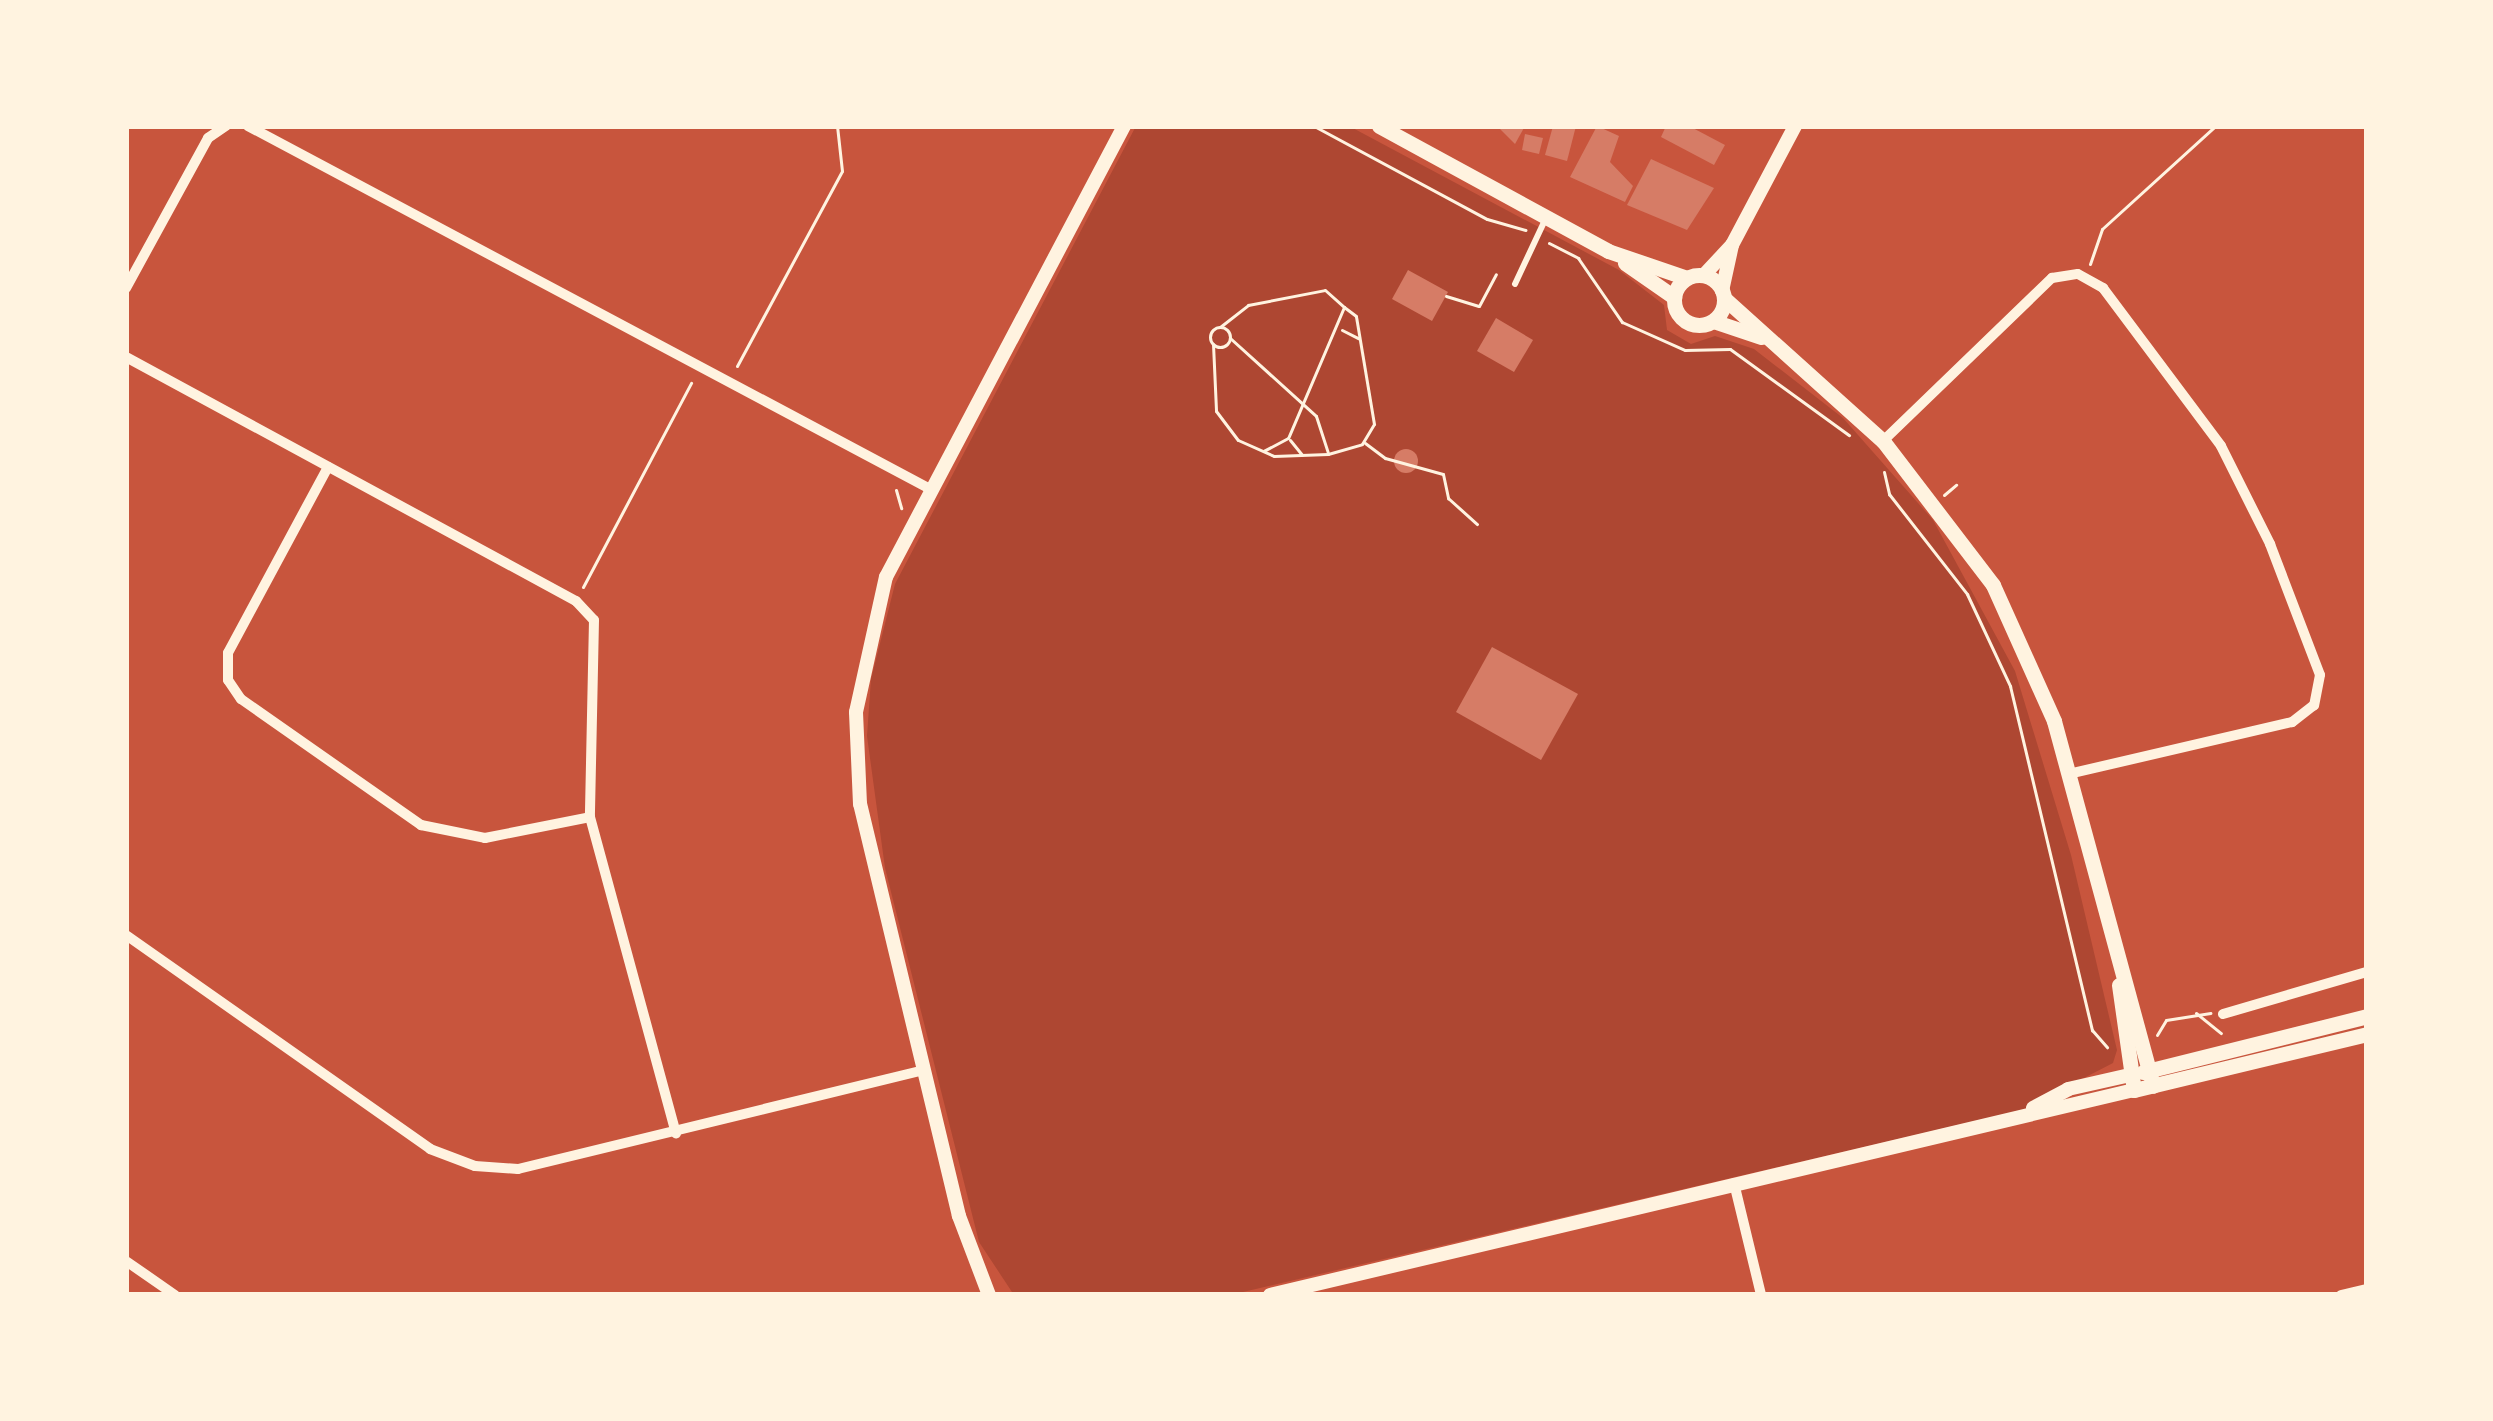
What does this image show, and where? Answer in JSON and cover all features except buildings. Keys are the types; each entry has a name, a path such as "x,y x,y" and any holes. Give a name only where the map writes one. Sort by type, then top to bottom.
{"main road":[{"path":"1379,126 1608,251 1674,297 1684,320 1713,321 1764,338"},
{"path":"1608,251 1695,277 1723,294 1764,338 1883,441 1993,585 2044,692 2120,982 2151,1078"},
{"path":"1674,297 1695,277"},
{"path":"1713,321 1723,294"},
{"path":"2120,982 2124,1046 2132,1082 2367,1034"},
{"path":"2151,1078 2367,1016"}],"street":[{"path":"126,288 208,138 226,126"},
{"path":"248,126 930,489"},
{"path":"989,1295 922,1070 860,804 856,756 870,628 910,528 1124,126"},
{"path":"1723,294 1732,245 1795,126"},
{"path":"1695,277 1732,245"},
{"path":"1883,441 2052,278 2085,276 2115,302 2221,446 2270,544 2320,675 2314,705 2292,722 2069,774"},
{"path":"126,357 576,601 594,620 590,817 676,1134"},
{"path":"328,467 228,653 228,680 241,699 421,825 485,838 590,817"},
{"path":"126,935 430,1148 475,1166 518,1168 676,1134 922,1070"},
{"path":"2223,1013 2367,972"},
{"path":"1270,1295 2023,1113 2132,1082"},
{"path":"1734,1183 1761,1295"},
{"path":"126,1261 175,1295"},
{"path":"982,1276 1005,1295"},
{"path":"2341,1295 2367,1288"}],"lane":[{"path":"1515,284 1545,220"}],"path":[{"path":"730,381 842,171 837,126"},
{"path":"1314,126 1487,219 1538,236 1578,258 1622,322 1685,350 1720,346 1739,354 1859,441"},
{"path":"2085,276 2102,229 2215,126"},
{"path":"1446,296 1479,306 1496,274"},
{"path":"1325,290 1356,316 1374,424 1364,442 1305,457 1256,451 1216,411 1213,344 1220,327 1232,316 1248,305 1325,290"},
{"path":"1256,451 1276,449 1290,433 1338,331 1344,307"},
{"path":"1215,358 1229,335 1232,316"},
{"path":"1220,327 1321,422 1328,454"},
{"path":"1338,331 1350,329 1359,340"},
{"path":"1213,344 1239,348"},
{"path":"576,601 701,366"},
{"path":"1290,433 1290,444 1305,457"},
{"path":"1364,442 1385,458 1443,475 1448,498 1477,524"},
{"path":"1878,460 1889,494 1941,553 1991,636 2012,693 2092,1030 2102,1047 2124,1046"},
{"path":"893,486 902,503 896,520 910,528"},
{"path":"2142,1042 2166,1020 2194,1012"}],"shaded area":[{"path":"1136,126 1349,126 1619,270 1664,305 1667,330 1691,344 1715,336 1754,349 1843,418 1933,520 2015,671 2071,855 2117,1050 2113,1063 2022,1110 1230,1295 1012,1292 979,1242 885,868 867,736 871,679 895,584"}]}
